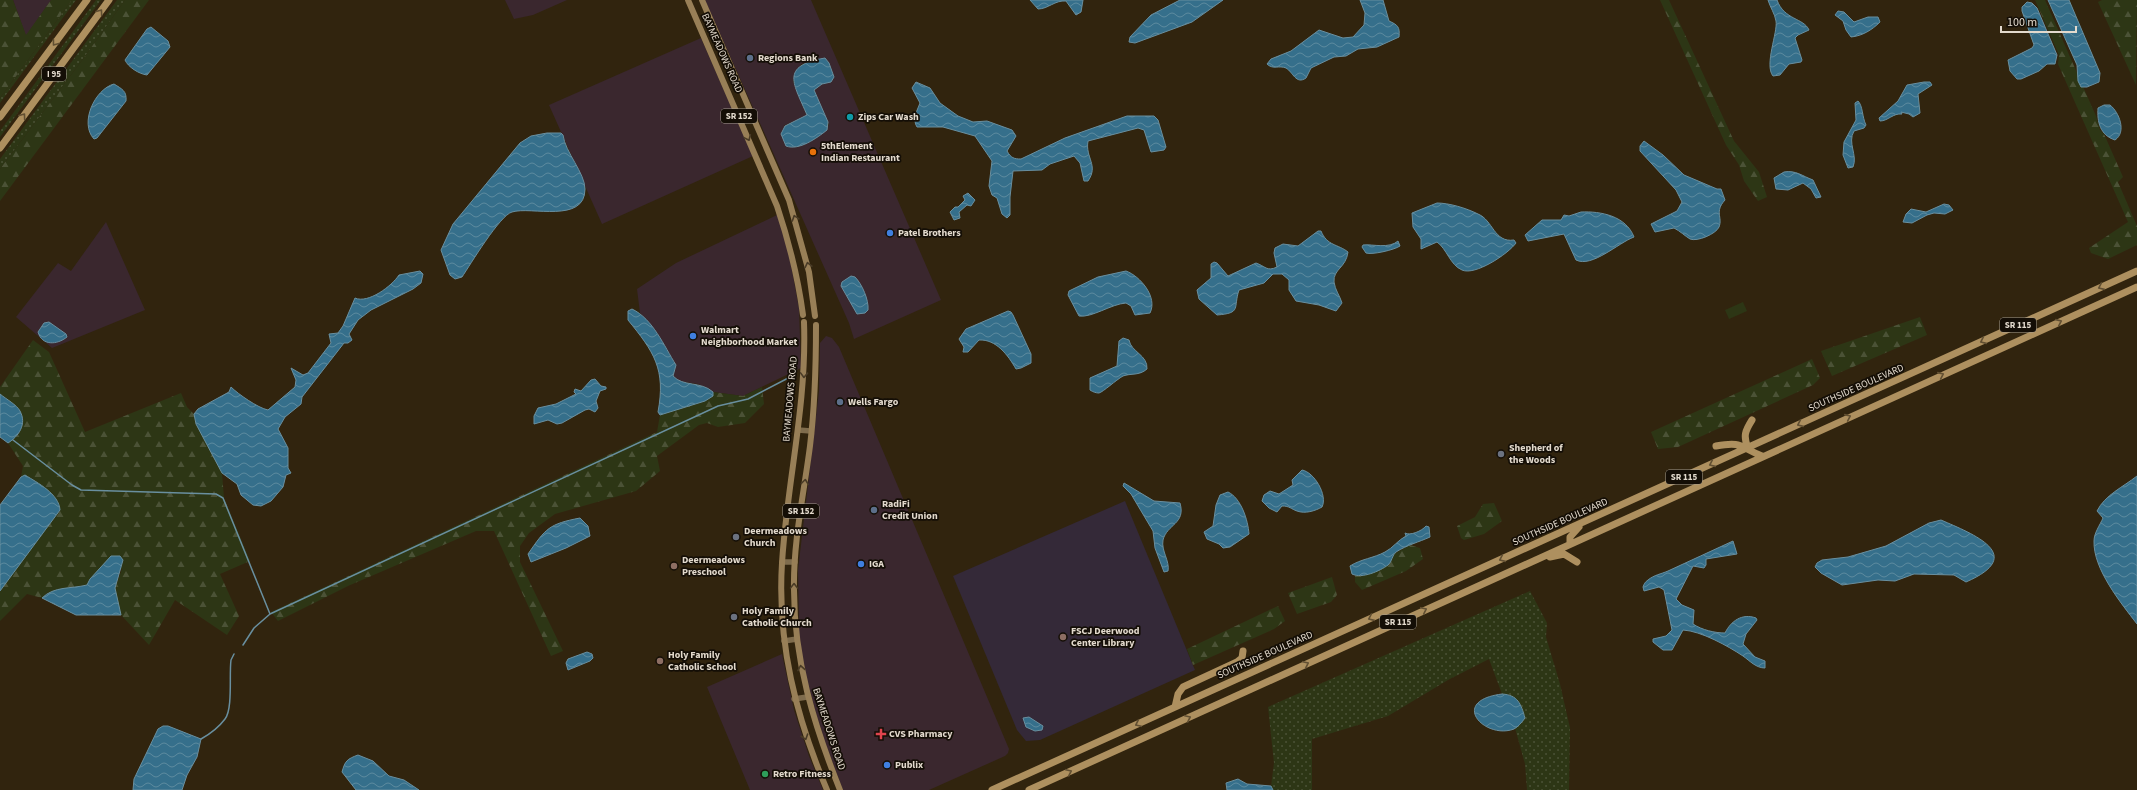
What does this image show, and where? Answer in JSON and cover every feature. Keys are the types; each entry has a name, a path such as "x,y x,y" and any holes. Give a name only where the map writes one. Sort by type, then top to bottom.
{"highway":[{"name":"I 95","path":"0,117 87,0"},
{"name":"I 95","path":"0,148 109,0"},
{"name":"SOUTHSIDE BOULEVARD","path":"992,790 2137,271"},
{"name":"SR 115","path":"1029,790 1570,543 2137,287"},
{"path":"1748,448 1744,440 1745,431 1752,420"},
{"path":"1716,446 1733,443 1748,448 1762,456"},
{"path":"1570,543 1570,537 1574,530 1589,520"},
{"path":"1536,559 1560,554 1577,562"},
{"path":"1175,707 1178,694 1183,687 1237,662 1242,658 1243,651"}],"main road":[{"name":"BAYMEADOWS ROAD","path":"688,0 777,206 797,275 804,322 804,379 782,562 781,617 794,700 809,748 827,790"},
{"name":"BAYMEADOWS ROAD","path":"702,0 789,200 802,240 809,272 816,325 816,389 795,562 794,610 797,639 807,696 822,744 840,790"},
{"path":"798,430 811,432"},
{"path":"782,562 795,562"},
{"path":"784,641 797,639"},
{"path":"794,700 807,696"}],"shaded area":[{"path":"13,0 51,0 26,36"},
{"path":"505,0 567,0 533,15 514,19"},
{"path":"705,0 811,0 941,300 854,339 849,323","holes":["825,58 829,63 834,77 831,82 822,84 814,90 829,125 815,138 797,147 786,146 781,134 785,125 807,116 793,81 801,64"]},
{"path":"701,38 753,156 602,224 549,105"},
{"path":"777,215 787,243 799,308 801,368 743,396 713,392 698,384 678,381 673,376 676,365 654,329 640,313 637,289 676,263"},
{"path":"106,222 145,310 52,348 16,317 58,263 71,271"},
{"path":"826,336 832,338 839,347 1009,749 1005,756 929,790 843,790 823,738 804,672 799,632 798,570 819,391 820,343"},
{"path":"1125,501 1195,670 1040,740 1026,741 1017,730 953,576"},
{"path":"782,654 794,710 809,756 823,790 750,790 707,687"}],"green space":[{"path":"0,0 13,0 26,35 51,0 72,0 0,98"},
{"path":"72,0 76,0 0,103 0,98"},
{"path":"96,0 101,0 0,137 0,131"},
{"path":"117,0 125,0 83,59 0,169 0,159"},
{"path":"125,0 149,0 0,201 0,169 83,59"},
{"path":"1660,0 1669,0 1734,141 1759,172 1767,197 1758,201 1744,181 1739,165 1726,145"},
{"path":"2035,0 2045,0 2096,116 2100,130 2104,134 2123,177 2118,182 2137,226 2137,245 2108,259 2091,253 2089,248 2128,222 2058,64 2059,55"},
{"path":"2102,0 2137,0 2136,85 2098,2"},
{"path":"1743,302 1747,311 1729,319 1725,310"},
{"path":"1920,317 1927,335 1832,376 1821,351"},
{"path":"33,340 49,352 85,432 181,393 187,407 194,414 196,424 222,473 224,498 250,561 220,574 239,616 227,635 175,600 149,645 121,615 115,588 122,569 90,579 87,585 47,593 42,598 27,594 0,621 0,591 60,510 55,499 47,490 25,475 21,477 23,466 8,443 16,437 21,429 23,420 22,416 16,407 0,394 0,387"},
{"path":"1812,359 1820,378 1813,385 1678,447 1658,449 1651,432"},
{"path":"762,387 764,404 745,423 718,427 707,423 699,425 657,456 660,471 636,491 555,514 529,533 520,546 520,562 563,651 551,656 494,531 476,531 348,586 278,621 271,612 657,432 660,415 705,401 713,396 713,392 743,396"},
{"path":"1494,503 1502,521 1484,534 1464,540 1461,538 1457,526 1475,517 1483,504"},
{"path":"1410,545 1420,548 1423,559 1406,571 1362,590 1355,582 1355,576 1360,576 1391,561 1394,554"},
{"path":"1332,577 1337,595 1331,602 1297,614 1288,593"},
{"path":"1530,591 1547,623 1546,637 1560,684 1570,728 1569,790 1527,790 1525,764 1515,728 1525,718 1518,701 1512,696 1502,694 1489,659 1448,680 1388,716 1312,739 1312,790 1273,790 1271,786 1274,763 1268,707"},
{"path":"1278,606 1285,621 1274,629 1193,665 1187,649"}],"water":[{"path":"1030,0 1083,0 1081,12 1076,15 1066,1 1058,2 1045,8 1038,9"},
{"path":"1180,0 1223,0 1192,22 1135,43 1129,42 1130,37 1151,15"},
{"path":"1360,0 1383,0 1389,21 1396,25 1399,29 1399,37 1377,47 1358,49 1346,56 1334,57 1311,68 1306,78 1303,80 1297,79 1286,68 1272,67 1267,64 1271,59 1291,51 1319,30 1343,38 1353,37 1364,25 1365,13"},
{"path":"1768,0 1777,0 1780,7 1784,11 1803,23 1809,30 1795,38 1802,60 1801,62 1789,64 1780,75 1773,76 1770,64 1776,21"},
{"path":"2048,0 2069,0 2100,73 2099,82 2087,87 2081,87 2078,81 2077,65"},
{"path":"2027,2 2032,3 2037,8 2057,55 2055,64 2047,64 2039,71 2021,79 2017,79 2010,71 2008,60 2032,48 2034,45 2022,11 2022,7"},
{"path":"1838,11 1844,12 1854,22 1868,17 1878,17 1880,22 1867,32 1851,37 1846,30 1843,21 1835,15"},
{"path":"151,27 168,41 170,47 147,75 134,70 125,60 147,29"},
{"path":"825,58 829,63 834,77 831,82 822,84 814,90 828,122 827,130 808,143 796,147 786,146 781,134 785,126 807,115 795,85 794,78 796,71 810,61"},
{"path":"916,82 930,88 940,103 958,116 973,122 987,121 1012,130 1016,136 1007,151 1011,157 1021,159 1065,138 1127,116 1154,116 1158,120 1166,147 1164,150 1151,152 1144,130 1138,128 1088,141 1088,152 1092,170 1088,181 1084,181 1080,163 1074,156 1050,164 1042,170 1013,171 1010,197 1010,215 1007,218 1002,214 997,198 992,195 989,186 992,161 975,136 943,127 917,127 915,118 920,103 912,88"},
{"path":"1930,82 1932,85 1918,94 1920,113 1913,117 1909,114 1901,112 1902,114 1880,121 1879,118 1898,101 1907,85"},
{"path":"114,84 125,93 126,101 97,138 94,139 88,124 91,107 101,92"},
{"path":"1858,101 1861,106 1866,125 1864,128 1854,131 1852,136 1852,144 1854,162 1853,167 1848,168 1843,155 1844,142 1856,120 1855,103"},
{"path":"2104,105 2110,105 2119,117 2121,132 2115,140 2106,135 2100,127 2098,108"},
{"path":"547,133 561,133 563,135 567,148 582,176 585,189 583,200 576,207 567,210 521,211 512,212 507,215 493,231 462,277 455,279 450,275 441,250 453,224 520,143 531,136"},
{"path":"1644,141 1663,155 1684,175 1717,189 1721,189 1725,200 1719,211 1720,223 1717,230 1710,235 1693,240 1674,228 1655,232 1651,224 1677,211 1682,202 1676,190 1640,151 1640,146"},
{"path":"1784,172 1796,173 1813,180 1821,197 1816,198 1811,189 1803,183 1788,190 1776,189 1774,178"},
{"path":"968,193 975,200 971,206 967,205 959,212 960,218 954,220 950,212 965,200 963,196"},
{"path":"1437,203 1458,206 1478,214 1487,221 1498,235 1507,240 1514,240 1516,243 1506,253 1483,267 1468,271 1458,268 1437,242 1421,249 1421,239 1413,227 1412,213"},
{"path":"1944,204 1949,205 1953,210 1945,214 1934,213 1927,215 1912,223 1903,222 1906,214 1911,209 1926,212"},
{"path":"1581,212 1612,216 1625,224 1634,237 1597,258 1582,262 1576,260 1564,234 1528,241 1525,235 1542,220 1561,220 1564,215 1569,216"},
{"path":"1318,231 1321,231 1323,236 1330,242 1348,252 1345,262 1337,271 1334,278 1335,288 1342,303 1336,311 1319,305 1296,301 1289,290 1289,280 1282,274 1273,274 1264,283 1239,290 1235,308 1230,313 1217,315 1199,299 1197,290 1211,278 1211,264 1214,262 1217,263 1228,276 1256,263 1271,269 1277,267 1274,253 1275,248 1283,244 1298,246"},
{"path":"1398,241 1400,246 1378,253 1366,253 1362,247 1363,245 1390,245"},
{"path":"420,271 423,274 421,283 413,289 371,310 358,320 349,334 352,340 348,343 344,343 302,397 301,404 285,417 278,429 288,448 288,468 291,473 286,475 283,487 271,501 261,506 253,505 241,495 237,484 222,473 196,424 194,414 198,409 229,392 231,387 259,407 268,410 295,387 296,380 291,368 303,375 308,373 331,343 329,334 338,333 343,326 355,298 360,299 373,296 385,289 399,275"},
{"path":"1126,271 1137,277 1150,294 1152,307 1150,313 1135,315 1131,306 1126,303 1090,315 1079,316 1068,295 1069,291 1098,277"},
{"path":"851,276 858,280 864,292 868,306 868,310 865,313 857,314 841,286 842,282"},
{"path":"632,309 646,319 662,342 676,365 673,376 682,382 703,386 713,392 713,396 705,401 660,415 658,412 660,397 659,372 651,352 628,320 628,311"},
{"path":"1008,311 1013,315 1031,354 1031,363 1016,369 1001,349 985,340 979,340 968,352 963,352 964,347 959,339 966,329"},
{"path":"49,322 66,334 67,337 54,343 43,340 38,332 44,323"},
{"path":"1123,338 1129,340 1133,348 1145,360 1147,369 1138,374 1123,376 1099,393 1091,391 1090,378 1117,366 1119,341"},
{"path":"595,379 601,386 606,387 606,389 600,391 596,401 598,408 595,412 589,409 585,410 562,423 557,424 548,420 534,424 534,416 538,408 556,404 576,394 574,392 575,389 581,391 591,380"},
{"path":"0,394 20,411 23,420 21,429 16,437 8,443 0,437"},
{"path":"1302,470 1311,475 1319,485 1323,496 1322,507 1313,511 1303,512 1287,506 1282,506 1277,512 1269,508 1262,501 1264,495 1270,491 1279,494 1293,485 1292,480"},
{"path":"25,475 42,485 52,494 59,504 60,510 0,591 0,505 21,477"},
{"path":"2137,476 2137,624 2116,596 2103,574 2095,552 2094,538 2103,518 2097,511 2100,505 2109,496"},
{"path":"1124,483 1154,501 1180,503 1181,510 1178,520 1168,530 1163,540 1163,548 1168,563 1168,571 1164,572 1155,548 1153,531 1131,494 1123,486"},
{"path":"1228,492 1237,499 1243,510 1249,534 1230,547 1223,548 1219,544 1207,539 1204,532 1213,526 1216,505 1220,495"},
{"path":"580,518 588,526 590,536 566,548 531,562 528,554 539,538 549,528 561,522"},
{"path":"1941,520 1967,532 1989,546 1994,554 1993,563 1984,572 1966,582 1954,575 1914,574 1895,581 1878,580 1842,585 1821,573 1815,567 1817,563 1822,560 1848,557 1886,546 1929,523"},
{"path":"1426,526 1429,527 1430,537 1396,552 1389,564 1385,567 1366,575 1361,576 1352,574 1350,566 1385,552 1406,536 1405,533 1410,534 1422,530"},
{"path":"1733,541 1737,554 1706,559 1706,565 1704,568 1693,566 1676,599 1682,605 1694,610 1693,624 1709,631 1725,633 1730,625 1742,617 1756,618 1757,620 1746,634 1743,644 1755,657 1765,661 1765,668 1756,666 1737,652 1714,640 1690,631 1683,630 1672,650 1663,650 1653,642 1653,639 1666,636 1672,630 1664,590 1659,587 1644,591 1643,587 1645,582 1650,578"},
{"path":"111,556 120,556 123,560 115,588 121,615 76,615 42,598 52,591 87,585 90,579"},
{"path":"587,652 592,654 593,658 590,661 568,670 566,663 568,659"},
{"path":"1502,694 1512,696 1518,701 1525,718 1514,729 1503,731 1492,729 1483,725 1477,718 1474,711 1477,704 1486,698"},
{"path":"1029,717 1043,726 1042,730 1035,731 1026,727 1023,718"},
{"path":"163,726 168,726 201,739 197,757 187,775 182,790 133,790 134,779 158,729"},
{"path":"358,755 373,761 389,776 404,780 419,790 356,790 342,772 347,761"},
{"path":"1238,779 1247,784 1271,786 1273,790 1227,790 1226,783"}],"waterway":[{"path":"243,645 254,628 270,614 718,406 748,399 794,375"},
{"path":"13,440 72,485 81,490 216,494 223,498 270,614"},
{"path":"201,739 217,728 225,719 227,714 230,700 230,666 234,654"}],"place":[{"name":"Regions Bank","path":"750,58"},
{"name":"Zips Car Wash","path":"850,117"},
{"name":"5thElement Indian Restaurant","path":"813,152"},
{"name":"Patel Brothers","path":"890,233"},
{"name":"Walmart Neighborhood Market","path":"693,336"},
{"name":"Wells Fargo","path":"840,402"},
{"name":"Shepherd of the Woods","path":"1501,454"},
{"name":"RadiFi Credit Union","path":"874,510"},
{"name":"Deermeadows Church","path":"736,537"},
{"name":"IGA","path":"861,564"},
{"name":"Deermeadows Preschool","path":"674,566"},
{"name":"Holy Family Catholic Church","path":"734,617"},
{"name":"FSCJ Deerwood Center Library","path":"1063,637"},
{"name":"Holy Family Catholic School","path":"660,661"},
{"name":"CVS Pharmacy","path":"881,734"},
{"name":"Publix","path":"887,765"},
{"name":"Retro Fitness","path":"765,774"}]}
